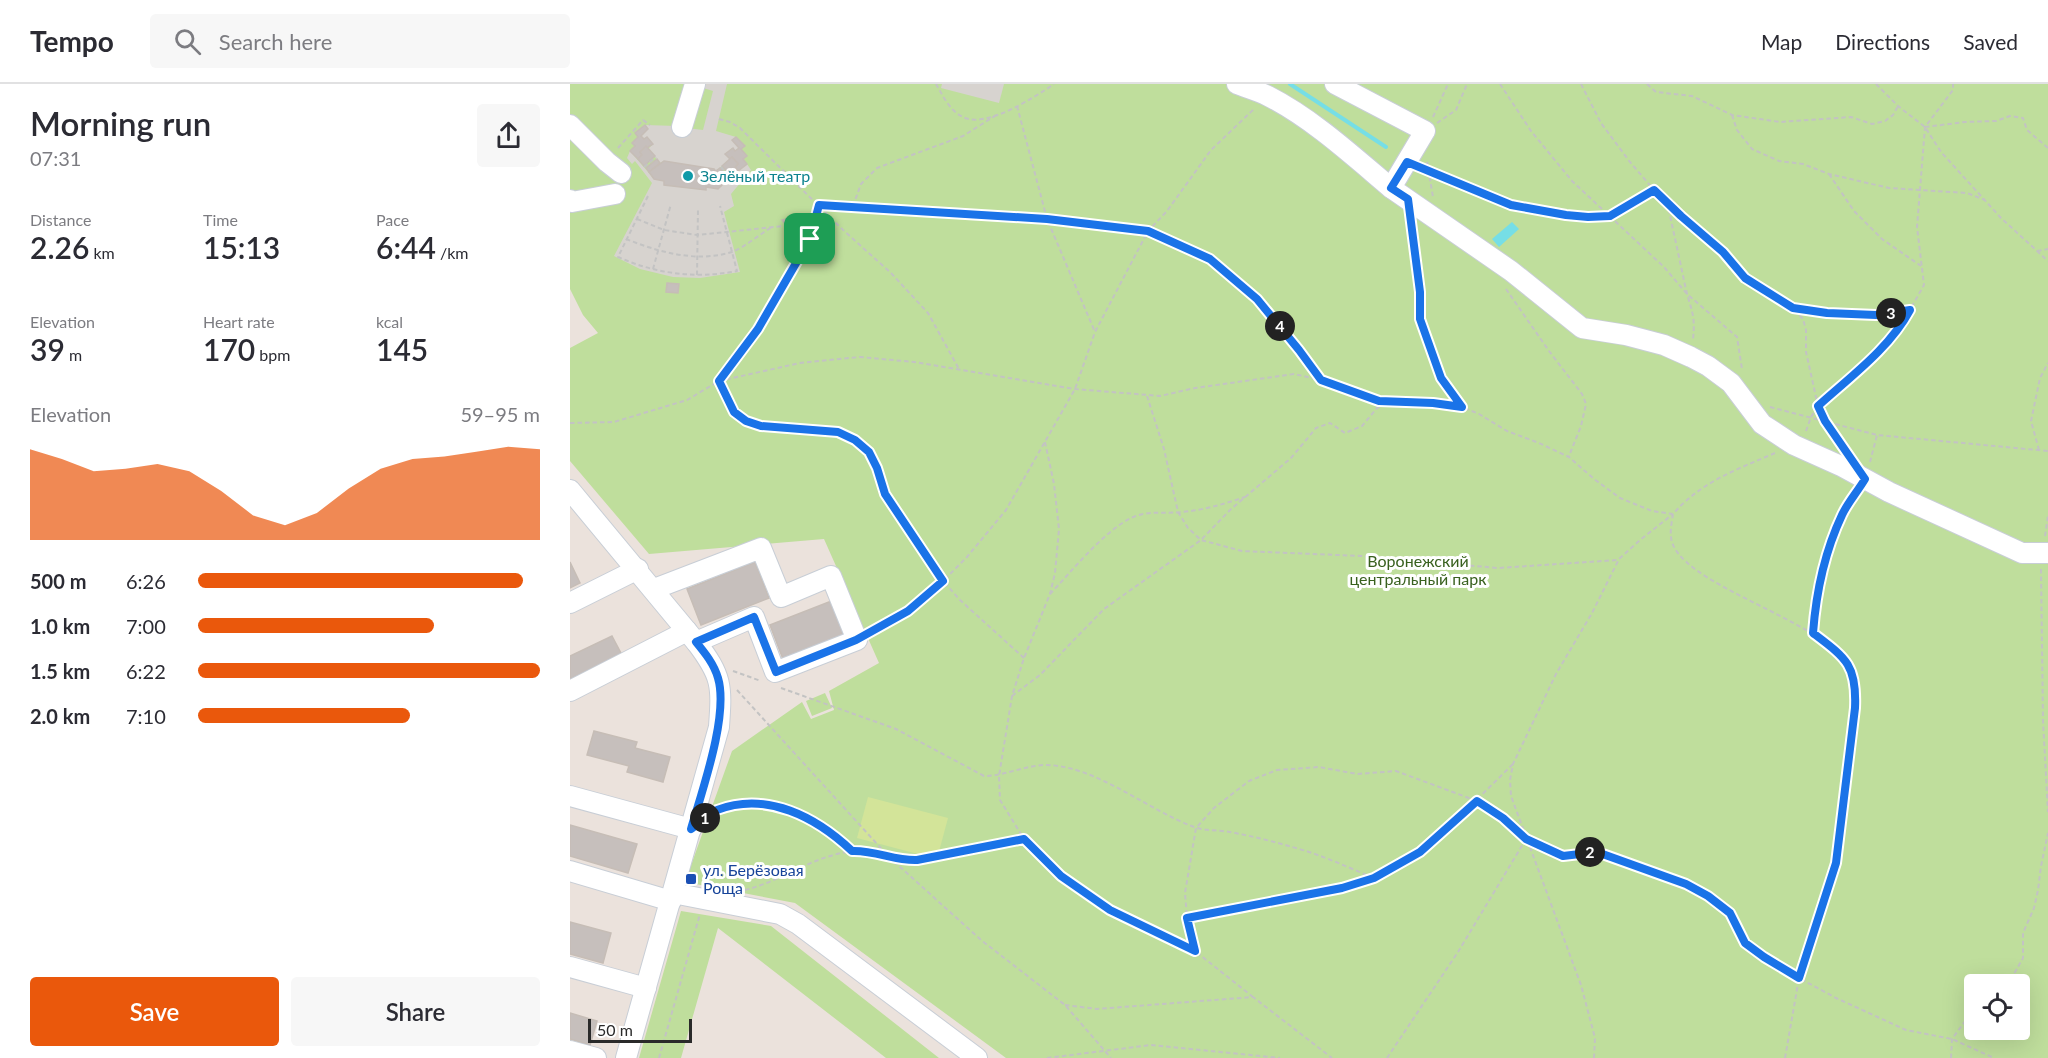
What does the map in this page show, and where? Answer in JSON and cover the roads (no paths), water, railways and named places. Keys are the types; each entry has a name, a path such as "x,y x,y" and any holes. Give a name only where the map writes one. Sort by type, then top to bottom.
{"street":[{"path":"682,127 695,84"},
{"path":"1237,84 1268,96 1331,138 1391,188 1511,271 1582,328 1635,337 1664,345 1691,357 1731,383 1762,424 1794,445 1844,467 1889,492 2022,553 2046,553"},
{"path":"1335,84 1425,131 1391,188"},
{"path":"570,125 621,173"},
{"path":"570,200 572,202 615,194"},
{"path":"573,497 638,569 692,636 713,664 720,690 719,727 626,1058"},
{"path":"570,691 692,636 754,617 776,672 856,640 831,576 781,597 761,548 654,589"},
{"path":"570,603 638,569"},
{"path":"570,796 691,829"},
{"path":"570,871 672,897 705,898 780,914 798,924 977,1058"},
{"path":"570,968 646,988"},
{"path":"570,1051 596,1058"}],"water":[{"path":"1512,222 1519,229 1499,247 1492,239"}],"waterway":[{"path":"1290,84 1386,147"}],"place":[{"name":"Зелёный театр","path":"688,176"},
{"name":"ул. Берёзовая Роща","path":"691,879"}],"park label":[{"name":"Воронежский центральный парк","path":"1418,570"}]}
